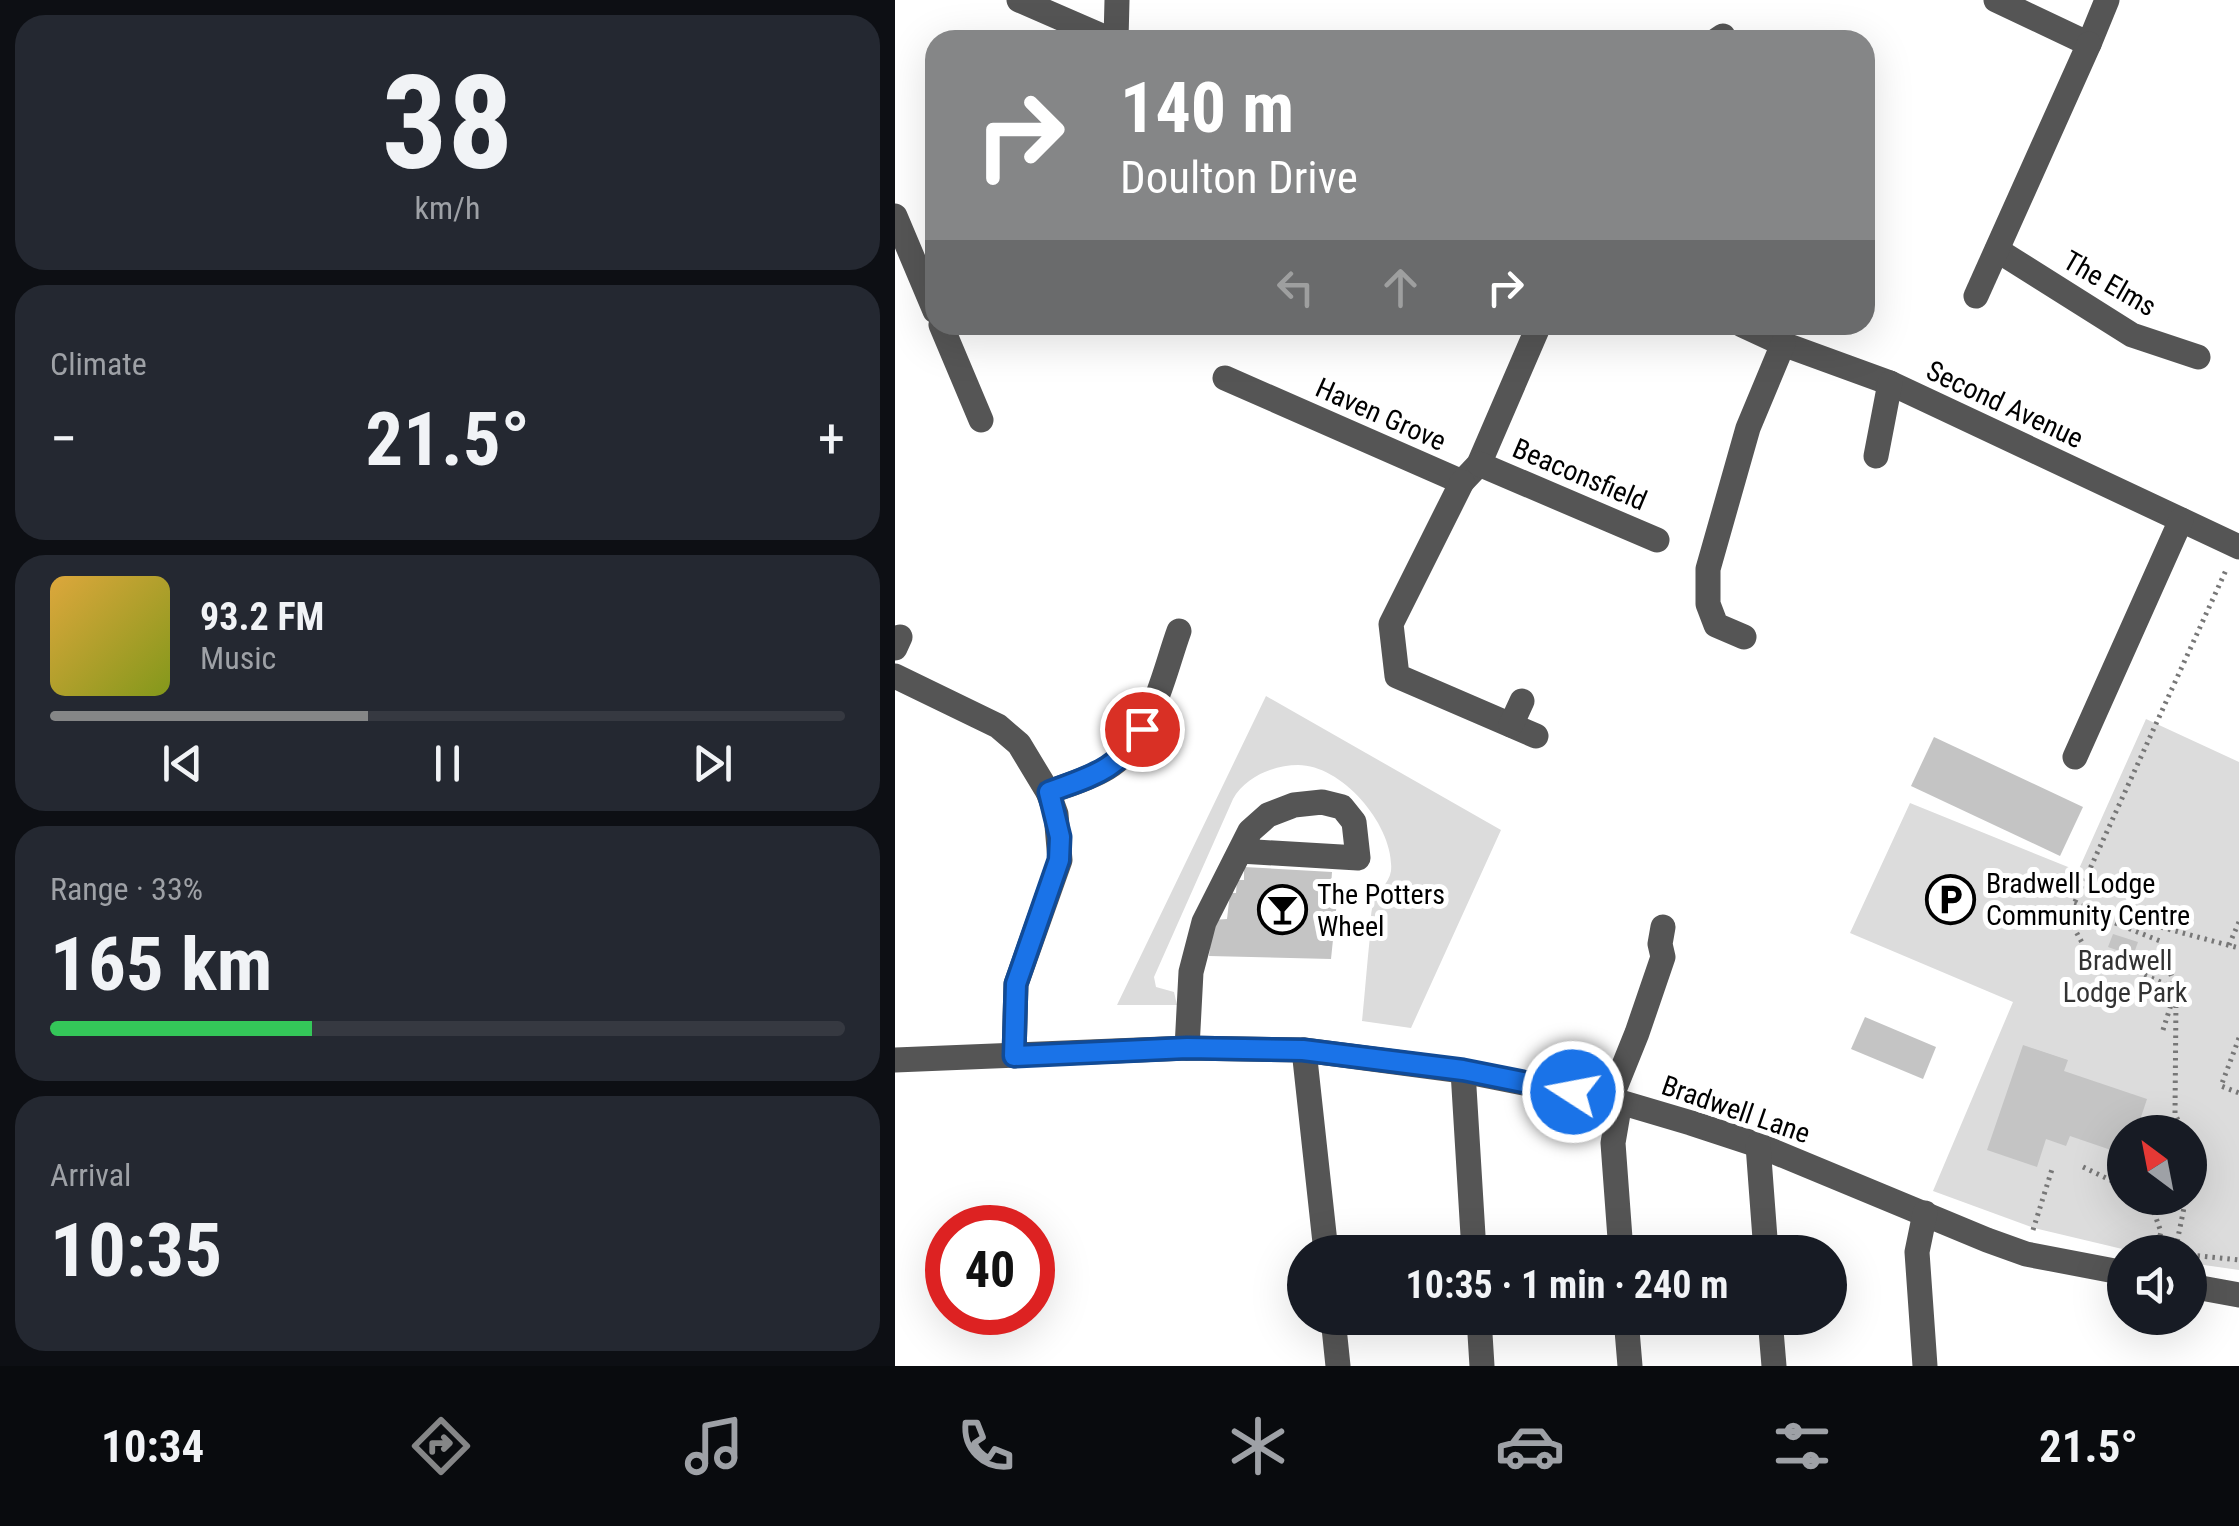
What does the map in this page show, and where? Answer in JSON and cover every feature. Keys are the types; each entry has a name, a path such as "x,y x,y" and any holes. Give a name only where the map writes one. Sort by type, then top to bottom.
{"street":[{"path":"1019,0 1090,30"},
{"path":"1115,30 1117,0"},
{"path":"1996,0 2089,44"},
{"path":"1976,296 2107,0"},
{"path":"895,216 925,287"},
{"name":"The Elms","path":"1997,250 2132,335 2198,357"},
{"path":"945,335 981,420"},
{"name":"Haven Grove","path":"1225,378 1470,473 1534,335"},
{"name":"Second Avenue","path":"1764,335 1890,383 2238,547"},
{"path":"1744,638 1716,625 1708,604 1708,568 1748,428 1783,344"},
{"path":"1876,456 1890,383"},
{"path":"1470,473 1391,624 1397,676 1536,736"},
{"name":"Beaconsfield","path":"1470,473 1657,540"},
{"path":"2075,757 2181,520"},
{"path":"1049,792 1108,768 1129,751 1154,700 1179,630"},
{"path":"895,676 998,726 1019,744 1049,792 1060,837 1059,860 1016,984 1014,1056"},
{"path":"1511,725 1522,700"},
{"path":"1187,1048 1191,972 1203,922 1240,851"},
{"path":"1620,1235 1613,1143 1615,1101 1663,957 1663,927"},
{"name":"Bradwell Lane","path":"895,1060 1187,1048 1303,1050 1463,1070 1615,1101 1758,1145 2026,1254 2107,1269"},
{"path":"1303,1050 1324,1235"},
{"path":"1463,1070 1474,1235"},
{"path":"1758,1145 1764,1235"},
{"path":"1925,1213 1917,1252 1925,1366"},
{"path":"2207,1289 2239,1295"},
{"path":"1335,1335 1339,1366"},
{"path":"1480,1335 1482,1366"},
{"path":"1627,1335 1630,1366"},
{"path":"1771,1335 1774,1366"}],"path":[{"path":"2176,989 2085,952 2068,918 2238,547"},
{"path":"2075,904 2239,948"},
{"path":"2107,912 2111,921 2161,941 2176,989 2176,1115"},
{"path":"2229,945 2239,922"},
{"path":"2163,1030 2176,989"},
{"path":"2239,1038 2221,1086 2239,1093"},
{"path":"2026,1254 2053,1166"},
{"path":"2083,1167 2107,1178"},
{"path":"2207,1257 2239,1260"}],"green space":[{"path":"1266,696 1501,830 1411,1028 1362,1021 1372,909 1391,871 1384,836 1375,818 1348,787 1332,775 1298,765 1261,774 1245,784 1233,799 1154,977 1156,987 1174,992 1177,1005 1117,1005"},
{"name":"Bradwell Lodge Park","path":"2146,719 2239,762 2239,1270 2207,1265 2207,1235 2107,1235 2107,1245 2034,1228 1933,1191 2013,1002 1850,933 1910,803 2078,871"}],"building":[{"path":"1934,737 2083,807 2060,856 1911,786"},
{"name":"The Potters Wheel","path":"1244,867 1332,872 1330,901 1337,901 1331,959 1209,956 1213,920 1227,919 1230,893 1236,893 1237,880 1244,880"},
{"path":"2113,934 2138,942 2133,956 2108,947"},
{"path":"1865,1017 1936,1047 1923,1079 1851,1049"},
{"path":"2023,1045 2068,1060 2064,1071 2147,1099 2142,1115 2107,1115 2107,1149 2070,1136 2066,1146 2046,1139 2037,1167 1987,1150"}],"place":[{"name":"Bradwell Lodge Community Centre","path":"1951,899"},
{"name":"The Potters Wheel","path":"1282,910"}],"route":[{"path":"1142,729 1129,751 1108,768 1049,792 1060,837 1059,860 1016,984 1014,1056 1187,1048 1303,1050 1463,1070 1573,1092"}]}
